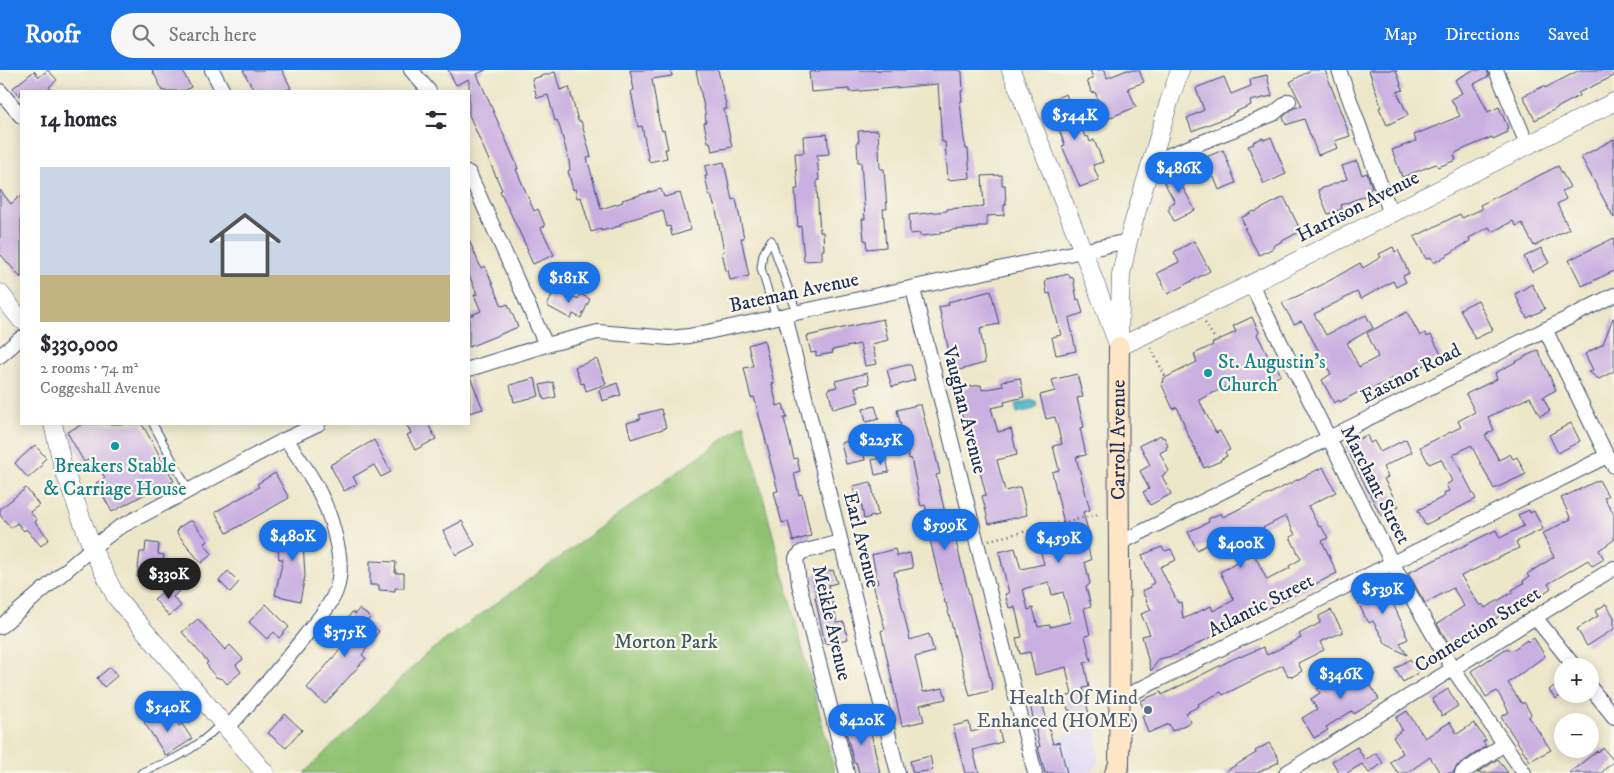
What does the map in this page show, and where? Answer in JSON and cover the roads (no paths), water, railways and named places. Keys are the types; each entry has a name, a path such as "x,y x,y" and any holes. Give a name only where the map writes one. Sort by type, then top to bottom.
{"main road":[{"name":"Carroll Avenue","path":"1115,773 1119,765 1120,699 1118,544 1119,347"}],"street":[{"path":"212,70 223,90"},
{"path":"412,70 427,90"},
{"name":"Carroll Avenue","path":"1011,70 1119,347"},
{"name":"Carroll Avenue","path":"1119,347 1121,275 1128,241 1180,70"},
{"path":"1339,70 1391,214"},
{"path":"1496,70 1527,144"},
{"path":"0,90 20,115"},
{"path":"1152,162 1273,114 1289,101"},
{"name":"Harrison Avenue","path":"1119,347 1251,284 1614,102"},
{"path":"470,175 546,345"},
{"name":"Bateman Avenue","path":"470,369 546,345 598,332 670,338 690,336 1128,241"},
{"name":"Marchant Street","path":"1251,284 1392,563 1452,669 1524,773"},
{"name":"Vaughan Avenue","path":"913,289 1035,773"},
{"path":"0,293 20,319"},
{"name":"Eastnor Road","path":"1118,544 1614,295"},
{"name":"Earl Avenue","path":"786,316 898,773"},
{"path":"1545,330 1611,461"},
{"path":"0,356 20,339"},
{"path":"53,425 63,467 92,548 116,597 265,773"},
{"path":"0,627 118,528 316,425"},
{"path":"225,725 275,675 321,616 335,593 340,577 339,556 331,518 312,477 286,439"},
{"name":"Atlantic Street","path":"1120,699 1392,563 1611,461"},
{"name":"Meikle Avenue","path":"841,542 802,552 796,558 796,566 847,773"},
{"name":"Connection Street","path":"1286,773 1614,568"},
{"path":"1535,617 1568,658"},
{"path":"1599,698 1614,717"},
{"path":"1462,773 1504,744"}],"lane":[{"path":"771,240 786,316 761,268 763,254 771,240"},
{"path":"154,425 188,491"},
{"path":"141,773 146,769 160,766 174,759 225,725"}],"water":[{"path":"1033,400 1037,406 1034,407 1035,409 1017,413 1015,404"}],"place":[{"name":"St. Augustin's Church","path":"1208,373"},
{"name":"Breakers Stable & Carriage House","path":"115,446"},
{"name":"Health Of Mind Enhanced (HOME)","path":"1148,710"}],"park label":[{"name":"Morton Park","path":"666,642"}]}
